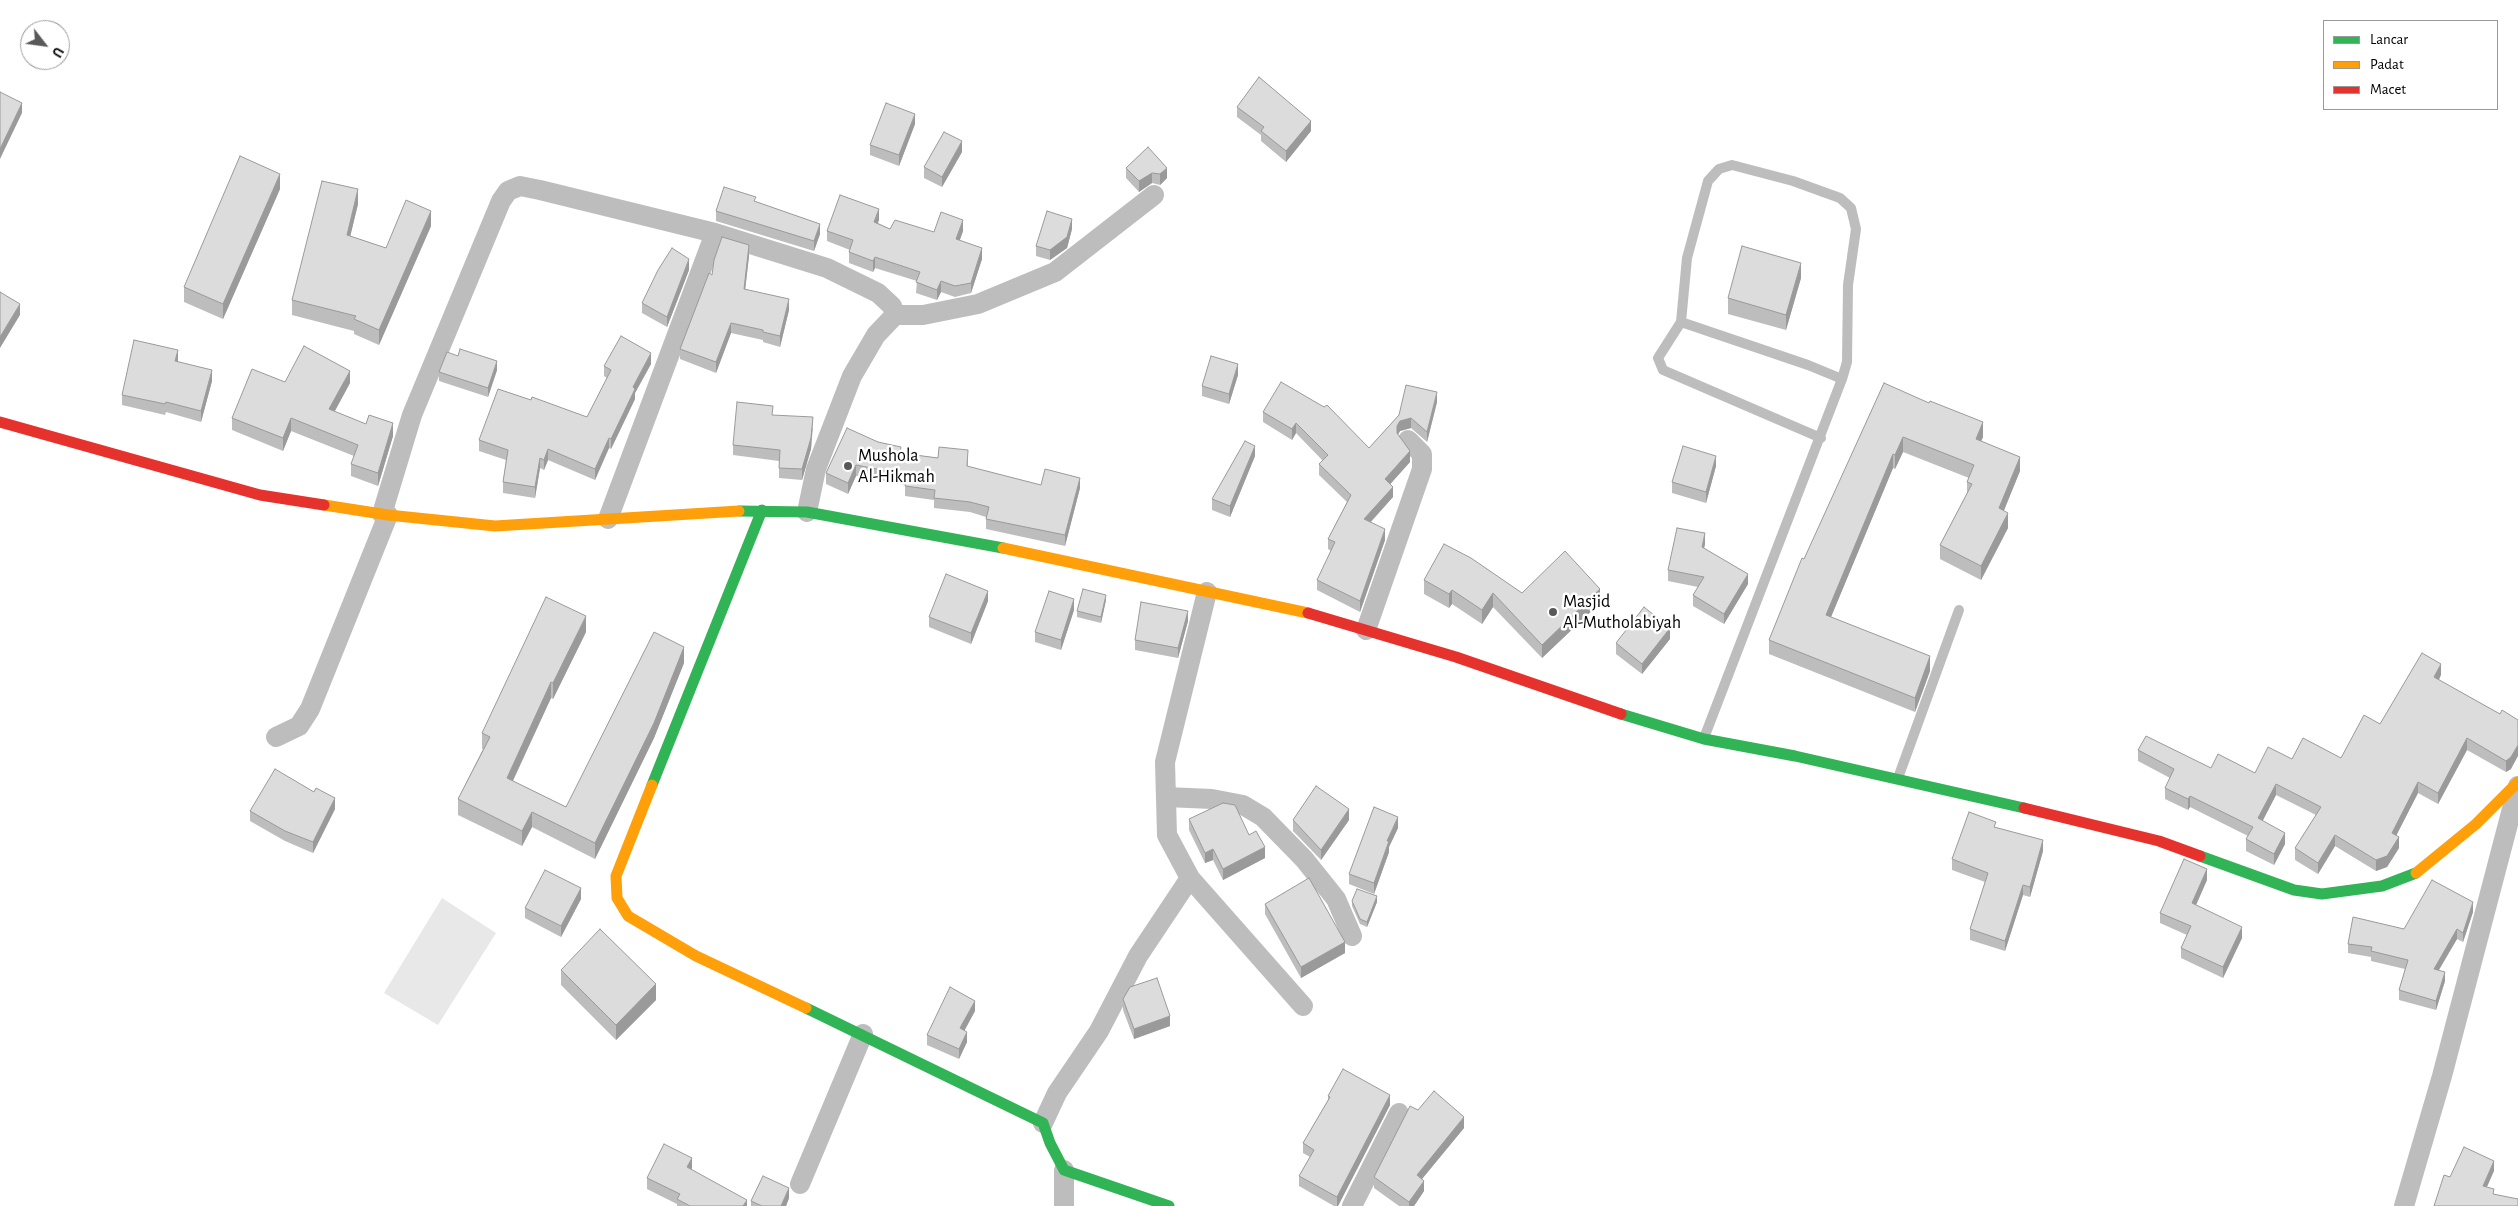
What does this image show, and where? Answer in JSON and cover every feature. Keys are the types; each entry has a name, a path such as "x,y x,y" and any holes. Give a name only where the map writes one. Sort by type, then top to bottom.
{"street":[{"path":"276,737 299,726 310,709 385,514 412,416 501,200 508,191 520,186 540,190 715,233 827,268 878,293 892,306 895,315"},
{"path":"807,512 816,469 852,376 876,335 895,315 922,315 978,304 1047,276 1154,195"},
{"path":"608,519 715,233"},
{"path":"0,422 260,495 385,514 495,526 762,510 807,512 945,536 1308,613 1456,657 1648,723 1704,738 1898,779 2159,841 2294,890 2322,894 2382,886 2415,874 2476,824 2518,784"},
{"path":"1366,630 1422,469 1422,454 1408,440"},
{"path":"762,510 616,876 617,898 628,916 696,956 863,1034 1043,1123"},
{"path":"1207,592 1165,762 1167,835 1190,878 1303,1006"},
{"path":"2404,1206 2442,1076 2518,784"},
{"path":"1166,797 1212,799 1243,805 1263,818 1304,859 1336,899 1352,936"},
{"path":"1064,1206 1064,1170 1050,1143 1043,1123 1056,1093 1099,1031 1138,956 1190,878"},
{"path":"800,1184 863,1034"},
{"path":"1352,1206 1399,1113"},
{"path":"1064,1170 1169,1206"}],"lane":[{"path":"1704,738 1791,508 1821,438 1842,379 1847,362 1848,285 1856,229 1851,208 1840,198 1793,181 1732,165 1718,169 1708,180 1687,258 1681,322 1658,358 1663,370 1821,438"},
{"path":"1681,322 1808,365 1842,379"},
{"path":"1898,779 1959,610"}],"shaded area":[{"path":"442,898 496,933 438,1025 384,993"}],"building":[{"path":"1259,77 1311,121 1286,151 1261,131 1264,127 1237,107"},
{"path":"0,92 22,103 0,149"},
{"path":"886,103 915,114 899,155 870,145"},
{"path":"944,132 962,141 942,177 924,167"},
{"path":"1148,147 1167,168 1160,174 1152,173 1139,181 1126,168"},
{"path":"240,156 280,174 223,304 184,287"},
{"path":"322,181 358,189 347,235 386,248 406,200 431,211 379,330 354,319 356,316 292,300"},
{"path":"724,187 756,197 754,201 820,224 814,241 716,211"},
{"path":"840,195 879,209 874,222 890,229 895,220 934,232 941,212 963,220 956,239 982,248 971,283 955,286 941,281 937,290 916,282 920,272 875,257 873,261 849,252 853,240 827,231"},
{"path":"1047,211 1072,219 1067,237 1050,250 1036,246"},
{"path":"722,237 749,245 744,289 789,299 780,336 731,323 716,362 680,349 709,273 712,275 714,260"},
{"path":"1742,246 1801,263 1786,315 1728,298"},
{"path":"672,248 689,259 667,317 642,303 658,270"},
{"path":"0,292 20,304 0,337"},
{"path":"621,336 651,353 595,469 548,449 544,460 540,458 535,487 503,482 508,450 479,440 498,389 531,400 532,397 587,417 611,370 604,366"},
{"path":"134,340 178,350 175,361 212,370 201,411 166,402 165,404 122,395"},
{"path":"304,346 350,371 329,409 366,424 369,415 393,423 378,473 351,464 358,445 291,418 283,438 232,418 252,369 285,382"},
{"path":"460,349 497,361 488,388 439,372 447,352 458,356"},
{"path":"1211,356 1238,364 1229,394 1202,386"},
{"path":"1281,382 1324,407 1327,405 1369,448 1399,415 1406,385 1437,392 1427,432 1411,418 1400,421 1397,426 1397,433 1410,451 1385,479 1393,487 1364,519 1385,529 1360,601 1317,580 1335,542 1328,539 1351,495 1319,464 1328,455 1296,423 1292,429 1263,412"},
{"path":"1884,383 1929,403 1930,401 1983,422 1976,439 2020,457 1999,508 2008,513 1981,566 1940,545 1972,484 1967,482 1974,465 1903,437 1895,455 1893,454 1826,615 1930,656 1915,698 1769,640 1802,558 1804,559"},
{"path":"737,402 773,406 772,415 813,417 811,438 802,469 779,468 780,450 733,445"},
{"path":"847,428 878,442 901,447 900,453 938,458 939,447 968,450 967,466 1041,485 1045,469 1080,478 1065,535 986,519 989,507 970,502 934,498 935,490 905,486 907,475 856,465 848,483 826,473"},
{"path":"1245,441 1255,446 1230,506 1212,499"},
{"path":"1683,446 1716,456 1706,492 1672,482"},
{"path":"1677,528 1705,533 1702,547 1748,574 1724,614 1693,595 1704,577 1668,570"},
{"path":"1444,544 1471,558 1522,593 1565,551 1600,589 1542,645 1493,593 1482,610 1452,590 1449,594 1424,580"},
{"path":"946,574 988,591 971,633 929,617"},
{"path":"1083,589 1106,595 1101,617 1077,611"},
{"path":"1049,591 1074,599 1061,640 1035,632"},
{"path":"546,597 586,616 553,683 551,682 507,778 566,807 654,632 684,647 654,723 595,843 532,812 522,831 458,799 490,737 482,733"},
{"path":"1141,602 1188,611 1178,648 1135,640"},
{"path":"1644,607 1670,628 1642,664 1616,643"},
{"path":"2422,653 2441,664 2434,677 2500,714 2502,710 2518,720 2518,745 2511,757 2506,761 2467,738 2438,793 2418,782 2392,833 2399,837 2387,856 2376,860 2335,835 2318,863 2295,848 2321,807 2276,784 2258,818 2285,833 2274,854 2246,839 2253,827 2190,796 2188,799 2165,788 2174,769 2138,750 2146,736 2211,768 2218,754 2255,773 2268,747 2292,759 2303,738 2341,758 2364,715 2380,724"},
{"path":"275,769 314,792 316,788 335,798 313,842 285,831 250,811"},
{"path":"1316,786 1349,809 1321,850 1293,820"},
{"path":"1223,803 1235,805 1249,835 1256,831 1265,847 1223,869 1213,849 1205,853 1189,819"},
{"path":"1374,807 1398,817 1387,841 1389,841 1374,883 1349,874"},
{"path":"1969,812 1996,822 1994,827 2043,840 2030,887 2023,885 2005,941 1970,929 1988,873 1952,859"},
{"path":"2184,859 2207,869 2192,903 2242,927 2223,967 2181,948 2191,926 2160,913"},
{"path":"545,870 581,888 561,926 525,908"},
{"path":"1309,878 1345,942 1301,967 1265,904"},
{"path":"2432,880 2473,902 2463,933 2457,929 2434,969 2445,972 2436,1001 2399,990 2408,960 2371,951 2372,947 2348,944 2353,917 2404,929"},
{"path":"1357,889 1377,896 1367,922 1360,919 1352,901"},
{"path":"600,929 656,984 616,1025 561,970"},
{"path":"1157,978 1170,1016 1134,1029 1123,999 1130,987"},
{"path":"950,987 975,1001 960,1028 967,1032 959,1049 927,1035"},
{"path":"1343,1069 1390,1095 1337,1197 1299,1176 1314,1150 1303,1143 1330,1097 1328,1096"},
{"path":"1434,1091 1464,1117 1417,1175 1424,1181 1409,1202 1374,1177 1410,1106 1418,1110"},
{"path":"664,1144 692,1158 687,1167 747,1200 743,1206 690,1206 677,1199 680,1194 647,1178"},
{"path":"2464,1147 2494,1161 2483,1186 2494,1189 2493,1194 2518,1199 2518,1206 2434,1206 2444,1175 2450,1177"},
{"path":"763,1176 789,1188 781,1206 762,1206 751,1201"}],"traffic: fast":[{"path":"652,785 762,510"},
{"path":"739,511 807,512 1003,548"},
{"path":"1621,714 1704,739 1795,756 2024,808"},
{"path":"2200,856 2294,890 2322,894 2382,886 2416,873"},
{"path":"806,1008 1043,1123 1050,1143 1064,1170 1169,1206"}],"traffic: slow":[{"path":"324,505 388,515 495,526 739,511"},
{"path":"1003,548 1308,613"},
{"path":"2416,873 2476,824 2518,782"},
{"path":"652,785 616,876 617,898 628,916 696,956 806,1008"}],"traffic: jam":[{"path":"0,422 260,495 324,505"},
{"path":"1308,613 1456,657 1621,714"},
{"path":"2024,808 2159,841 2200,856"}],"place":[{"name":"Mushola Al-Hikmah","path":"848,466"},
{"name":"Masjid Al-Mutholabiyah","path":"1553,612"}]}
